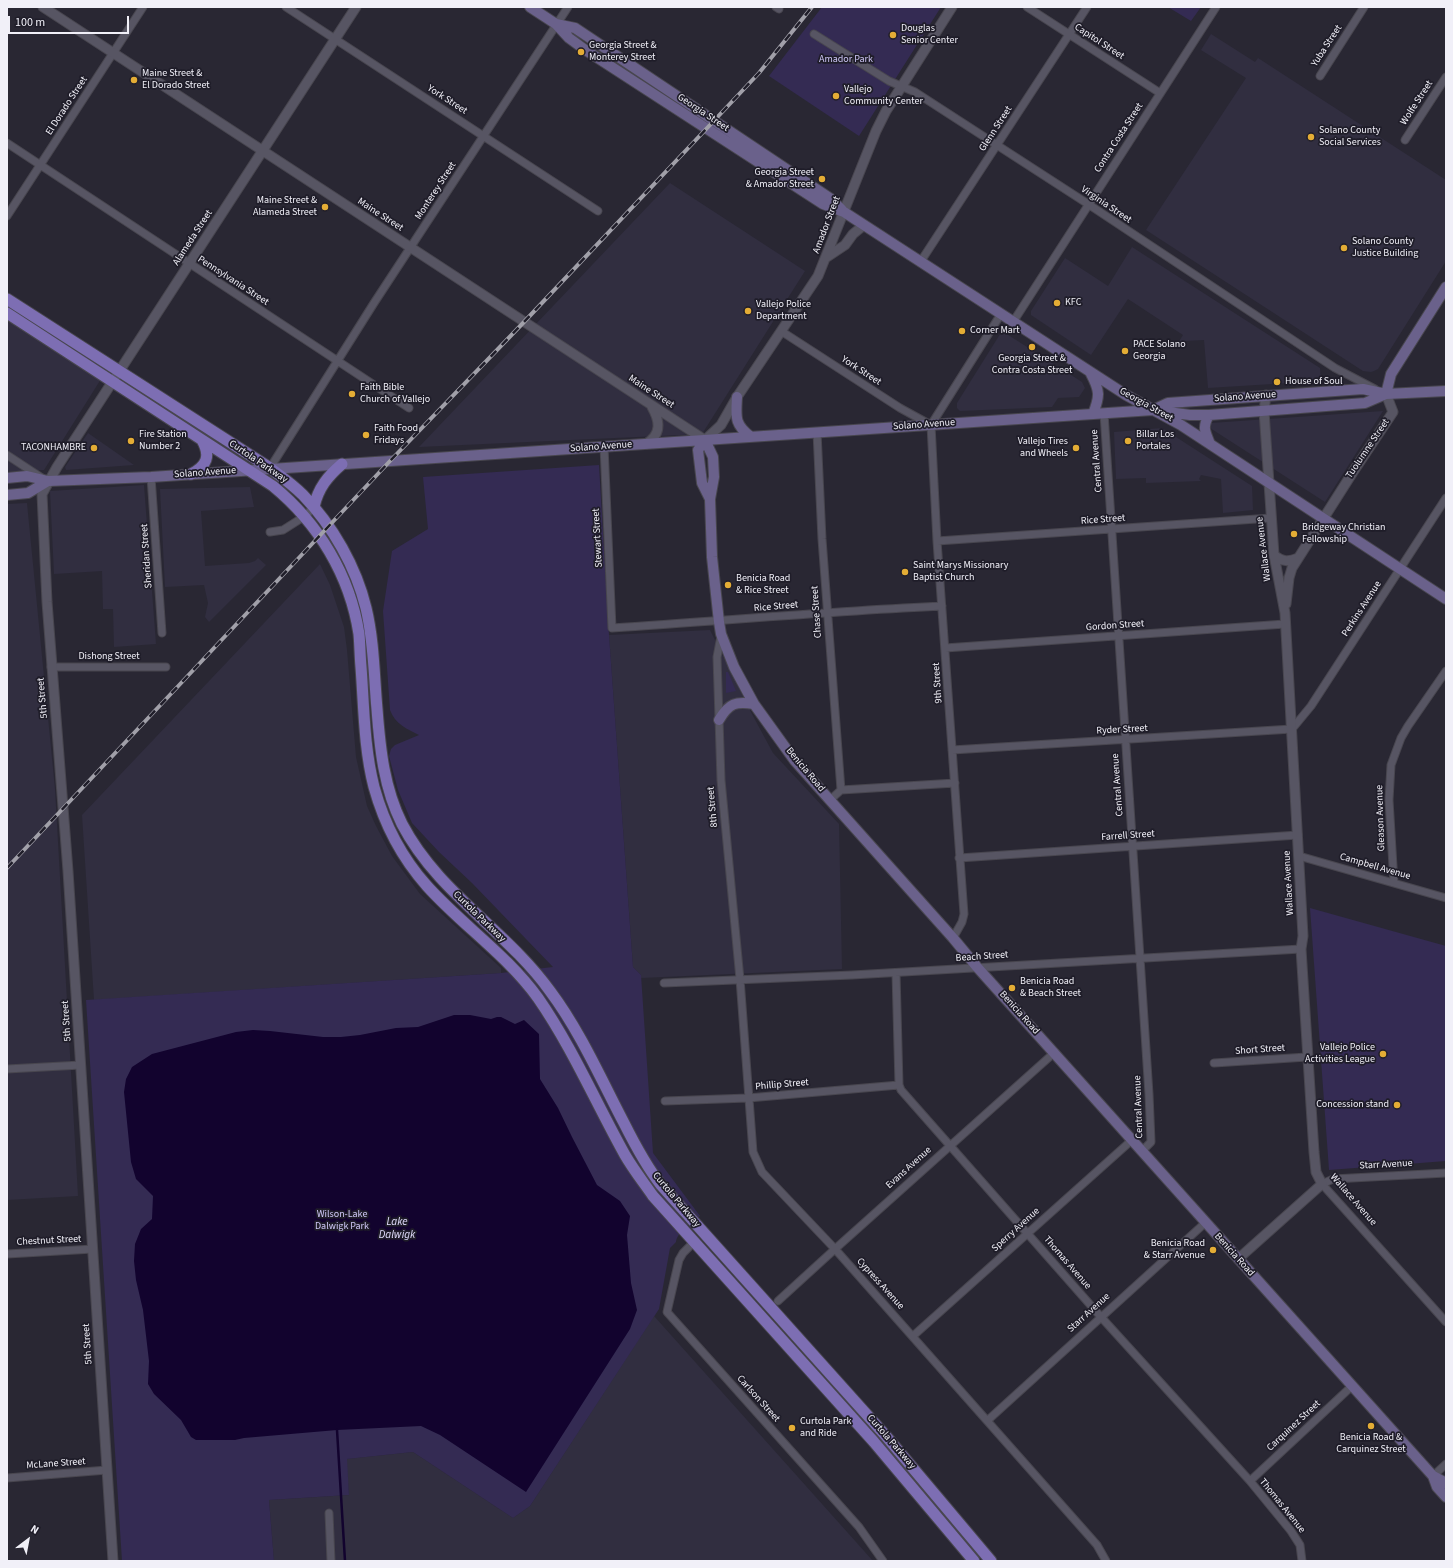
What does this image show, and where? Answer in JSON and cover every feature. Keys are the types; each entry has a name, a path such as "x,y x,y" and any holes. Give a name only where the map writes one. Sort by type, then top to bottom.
{"main road":[{"name":"Georgia Street","path":"530,7 556,24 569,38 584,49 823,204 844,212 1129,397 1181,424 1446,599"},
{"path":"1386,394 1391,374 1446,287"},
{"name":"Curtola Parkway","path":"7,299 270,468 290,484 314,507 329,527 346,556 358,583 367,610 371,637 380,753 387,784 401,821 412,841 430,868 536,972 550,991 574,1027 640,1154 655,1177 880,1430 991,1561"},
{"name":"Curtola Parkway","path":"7,313 250,470 277,489 305,516 320,536 336,563 354,612 359,634 368,760 375,788 390,830 408,860 426,885 509,964 536,996 553,1020 626,1157 657,1200 884,1454 974,1561"},
{"path":"1090,372 1097,385 1099,399 1098,413"},
{"name":"Solano Avenue","path":"1153,410 1168,403 1266,395 1363,389 1386,394 1446,391"},
{"name":"Solano Avenue","path":"7,478 27,476 48,481 191,474 1153,410 1190,416 1209,415 1365,403 1386,394"},
{"path":"737,397 737,424 751,437"},
{"path":"1209,415 1204,423 1204,430 1210,444"},
{"path":"191,474 199,470 207,455 206,448 202,440"},
{"name":"Benicia Road","path":"705,440 713,457 714,477 710,499 712,557 719,622 734,667 754,704 795,761 953,938 977,967 1055,1052 1205,1223 1433,1476 1446,1483"},
{"path":"314,507 316,497 323,484 342,464"},
{"name":"Solano Avenue","path":"7,495 28,493 48,481"},
{"path":"719,720 725,710 731,705 742,702 754,704"},
{"path":"695,1241 702,1242 720,1251"},
{"name":"Benicia Road","path":"1433,1476 1437,1487 1446,1497"}],"street":[{"name":"Maine Street","path":"43,7 262,152 705,440"},
{"name":"El Dorado Street","path":"7,216 143,7"},
{"name":"York Street","path":"286,7 598,211"},
{"name":"Alameda Street","path":"48,481 356,7"},
{"name":"Monterey Street","path":"270,468 568,7"},
{"name":"Amador Street","path":"705,440 721,425 737,397 818,276 827,257 876,131 886,110 952,7"},
{"name":"Capitol Street","path":"1027,7 1160,93"},
{"name":"Glenn Street","path":"921,261 1088,7"},
{"name":"Contra Costa Street","path":"1013,322 1216,7"},
{"name":"Yuba Street","path":"1320,76 1364,7"},
{"name":"Virginia Street","path":"814,34 889,81 915,92 1341,371 1386,394"},
{"name":"Wolfe Street","path":"1405,140 1446,77"},
{"name":"Pennsylvania Street","path":"7,143 409,408"},
{"path":"827,257 845,245 852,234 864,225"},
{"path":"931,425 1001,314"},
{"name":"York Street","path":"781,331 900,408 931,425"},
{"name":"Tuolumne Street","path":"1285,614 1289,578 1298,558 1393,412 1386,394"},
{"name":"Wallace Avenue","path":"1266,395 1264,411 1274,555 1285,614 1303,936 1301,949 1307,1057 1316,1172 1322,1184 1446,1322"},
{"path":"646,444 655,434 659,425 657,415 650,404"},
{"name":"Central Avenue","path":"1098,413 1111,530 1151,1142 1142,1151"},
{"name":"9th Street","path":"931,425 937,541 964,914 962,922 953,938"},
{"name":"Chase Street","path":"817,432 827,613 841,790"},
{"name":"Stewart Street","path":"604,446 612,628"},
{"path":"7,455 48,481"},
{"name":"Sheridan Street","path":"151,476 162,633"},
{"name":"5th Street","path":"48,481 42,494 42,505 51,667 68,871 113,1561"},
{"name":"Perkins Avenue","path":"1292,729 1311,706 1446,498"},
{"path":"270,532 283,530 305,516 314,507"},
{"name":"Rice Street","path":"937,541 1271,518"},
{"path":"1274,555 1284,561 1290,561 1298,558"},
{"name":"Rice Street","path":"612,628 942,606"},
{"name":"Gordon Street","path":"945,648 1285,624"},
{"name":"8th Street","path":"722,634 717,657 721,780 740,979"},
{"name":"Dishong Street","path":"51,667 166,667"},
{"name":"Gleason Avenue","path":"1394,883 1389,800 1391,765 1405,732 1446,671"},
{"name":"Ryder Street","path":"952,750 1292,729"},
{"path":"830,800 841,790 955,783"},
{"name":"Farrell Street","path":"959,858 1298,834"},
{"name":"Campbell Avenue","path":"1299,856 1446,898"},
{"name":"Beach Street","path":"664,983 896,973 1301,949"},
{"path":"896,973 899,1085"},
{"name":"Cypress Avenue","path":"740,979 753,1152 762,1172 835,1249 988,1420 1097,1545 1106,1561"},
{"name":"Evans Avenue","path":"778,1301 1055,1052"},
{"name":"Short Street","path":"1214,1063 1307,1057"},
{"path":"7,1069 81,1065"},
{"name":"Phillip Street","path":"666,1101 748,1098 899,1085"},
{"name":"Thomas Avenue","path":"899,1085 901,1090 1101,1317 1250,1481 1291,1531 1300,1545 1302,1561"},
{"name":"Sperry Avenue","path":"913,1336 1132,1140"},
{"name":"Starr Avenue","path":"1238,1260 1322,1184 1333,1179 1446,1173"},
{"name":"Starr Avenue","path":"988,1420 1205,1223"},
{"name":"Carlson Street","path":"695,1241 683,1253 679,1260 667,1312 859,1527 882,1559"},
{"name":"Chestnut Street","path":"7,1254 93,1249"},
{"name":"Carquinez Street","path":"1250,1481 1352,1386"},
{"path":"1433,1476 1446,1464"},
{"name":"McLane Street","path":"7,1478 107,1470"},
{"path":"329,1513 331,1561"}],"shaded area":[{"path":"1211,34 1255,62 1258,58 1446,180 1446,261 1378,369 1374,371 1363,371 1146,230 1246,78 1201,50"},
{"path":"670,183 805,271 702,434 419,447"},
{"path":"1132,247 1320,368 1321,381 1208,388 1204,340 1184,341 1178,343 1183,335 1128,299 1091,355 1031,315 1031,311 1065,258 1108,286"},
{"path":"7,319 101,379 44,470 7,472"},
{"path":"1002,331 1082,382 1085,388 1079,397 1058,398 1052,407 960,411 957,408 957,403"},
{"path":"1383,411 1325,502 1210,428 1211,423"},
{"path":"1162,428 1252,486 1253,510 1223,513 1221,479 1201,475 1199,479 1201,481 1146,483 1146,478 1116,479 1114,432"},
{"path":"88,433 134,465 66,470 65,467"},
{"path":"144,485 156,644 114,647 113,609 103,609 102,571 54,574 50,491"},
{"path":"250,487 254,507 201,511 205,566 249,563 258,558 266,565 209,622 205,617 208,603 204,585 165,587 160,489"},
{"path":"27,503 55,789 78,1196 7,1200 7,504"},
{"path":"320,564 330,585 344,627 356,757 367,806 392,856 420,894 501,968 501,973 94,1000 82,815"},
{"path":"710,630 773,753 839,824 842,969 641,978 641,975 633,967 609,635"},
{"path":"654,1316 873,1561 274,1561 269,1500 349,1495 346,1459 413,1452 513,1518 530,1506"}],"green space":[{"name":"Amador Park","path":"822,7 941,7 859,136 769,76"},
{"path":"1168,7 1201,7 1191,21"},
{"name":"Wilson-Lake Dalwigk Park","path":"599,465 609,635 633,967 641,975 653,1153 700,1216 682,1231 676,1242 670,1248 659,1309 530,1506 513,1518 413,1452 347,1459 349,1495 269,1500 274,1561 122,1561 86,1000 501,973 553,967 412,823 398,790 389,756 391,749 395,745 419,735 398,722 390,710 383,611 392,551 428,529 423,477"},
{"path":"726,672 728,672 736,691 726,693"},
{"name":"Vallejo Police Activities League","path":"1310,908 1446,946 1446,1161 1329,1170"}],"water":[{"name":"Lake Dalwigk","path":"454,1015 470,1015 491,1019 501,1017 515,1024 524,1020 539,1034 540,1079 558,1108 597,1185 620,1201 630,1216 627,1235 631,1283 637,1310 630,1329 526,1492 440,1435 421,1426 337,1430 235,1440 196,1440 191,1437 181,1420 154,1394 148,1384 149,1361 143,1310 136,1280 134,1261 135,1244 141,1229 152,1219 153,1196 136,1179 131,1162 124,1092 126,1079 132,1067 152,1054 236,1032 253,1030 323,1037 341,1037 396,1028 418,1027"}],"waterway":[{"path":"337,1430 345,1561"}],"railway":[{"path":"7,868 390,461 524,322 759,73 812,7"}],"place":[{"name":"Douglas Senior Center","path":"893,35"},
{"name":"Georgia Street & Monterey Street","path":"581,52"},
{"name":"Maine Street & El Dorado Street","path":"134,80"},
{"name":"Vallejo Community Center","path":"836,96"},
{"name":"Solano County Social Services","path":"1311,137"},
{"name":"Georgia Street & Amador Street","path":"822,179"},
{"name":"Maine Street & Alameda Street","path":"325,207"},
{"name":"Solano County Justice Building","path":"1344,248"},
{"name":"KFC","path":"1057,303"},
{"name":"Vallejo Police Department","path":"748,311"},
{"name":"Corner Mart","path":"962,331"},
{"name":"Georgia Street & Contra Costa Street","path":"1032,347"},
{"name":"PACE Solano Georgia","path":"1125,351"},
{"name":"House of Soul","path":"1277,382"},
{"name":"Faith Bible Church of Vallejo","path":"352,394"},
{"name":"Faith Food Fridays","path":"366,435"},
{"name":"Fire Station Number 2","path":"131,441"},
{"name":"Billar Los Portales","path":"1128,441"},
{"name":"TACONHAMBRE","path":"94,448"},
{"name":"Vallejo Tires and Wheels","path":"1076,448"},
{"name":"Bridgeway Christian Fellowship","path":"1294,534"},
{"name":"Saint Marys Missionary Baptist Church","path":"905,572"},
{"name":"Benicia Road & Rice Street","path":"728,585"},
{"name":"Benicia Road & Beach Street","path":"1012,988"},
{"name":"Vallejo Police Activities League","path":"1383,1054"},
{"name":"Concession stand","path":"1397,1105"},
{"name":"Benicia Road & Starr Avenue","path":"1213,1250"},
{"name":"Benicia Road & Carquinez Street","path":"1371,1426"},
{"name":"Curtola Park and Ride","path":"792,1428"}]}
